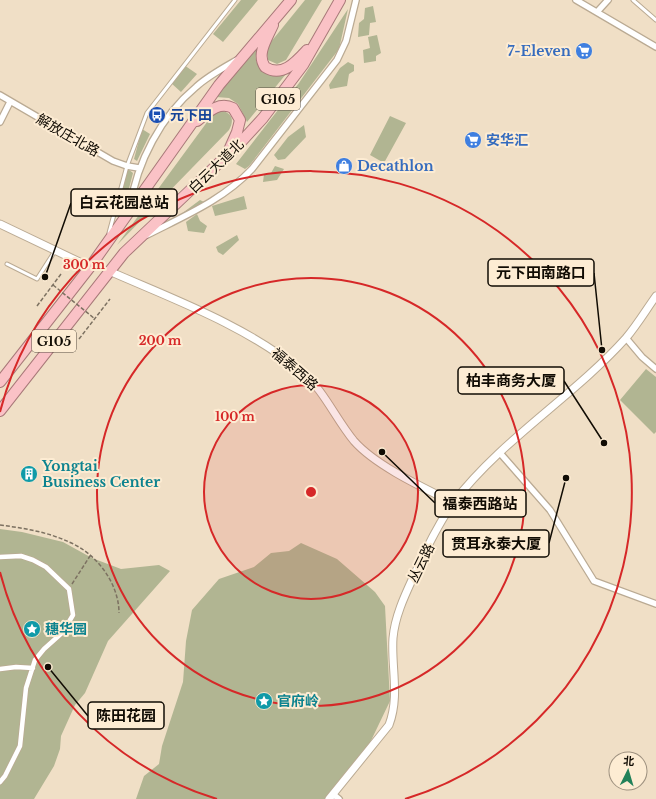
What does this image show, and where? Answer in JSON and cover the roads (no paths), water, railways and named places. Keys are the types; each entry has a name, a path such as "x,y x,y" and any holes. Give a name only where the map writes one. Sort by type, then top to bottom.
{"highway":[{"name":"G105","path":"0,382 90,267 129,214 187,129 242,57 291,0"},
{"name":"白云大道北","path":"0,411 134,242 254,130 303,65 340,0"},
{"path":"277,16 260,59 268,70 282,70 292,65 321,34"},
{"path":"187,129 217,107 222,105 233,108 238,115 239,126 225,157"}],"street":[{"path":"134,242 201,208 236,185 252,169 337,60 346,41 356,0"},
{"path":"576,0 656,47"},
{"path":"597,12 608,0"},
{"path":"129,214 139,168 156,137 182,100 203,81 242,57"},
{"name":"解放庄北路","path":"0,96 107,157 126,166 139,168"},
{"path":"0,122 10,102"},
{"path":"0,224 90,267"},
{"name":"福泰西路","path":"109,272 258,339 287,360 314,383 342,426 365,451 422,487 454,503"},
{"name":"丛云路","path":"331,796 389,725 394,710 393,638 397,619 417,568 444,518 454,503 500,453 605,359 626,338 655,300"},
{"path":"626,338 642,357 656,369"},
{"path":"500,453 550,510 594,581 656,604"},
{"path":"0,557 21,556 34,560 59,578 69,589 72,615 63,632 44,649 35,660 26,688 20,746 0,782"},
{"path":"0,669 16,667 33,668"},
{"path":"331,796 339,799"}],"lane":[{"path":"106,245 126,166 144,118 153,103 235,0"},
{"path":"633,0 656,20"},
{"path":"6,264 37,279 55,251"}],"place":[{"name":"7-Eleven","path":"584,51"},
{"name":"元下田","path":"157,115"},
{"name":"安华汇","path":"473,140"},
{"name":"Decathlon","path":"344,166"},
{"name":"白云花园总站","path":"45,277"},
{"name":"元下田南路口","path":"602,350"},
{"name":"柏丰商务大厦","path":"604,443"},
{"name":"福泰西路站","path":"382,452"},
{"name":"Yongtai Business Center","path":"29,474"},
{"name":"贯耳永泰大厦","path":"566,478"},
{"name":"穗华园","path":"32,629"},
{"name":"陈田花园","path":"48,667"},
{"name":"官府岭","path":"264,701"}]}
